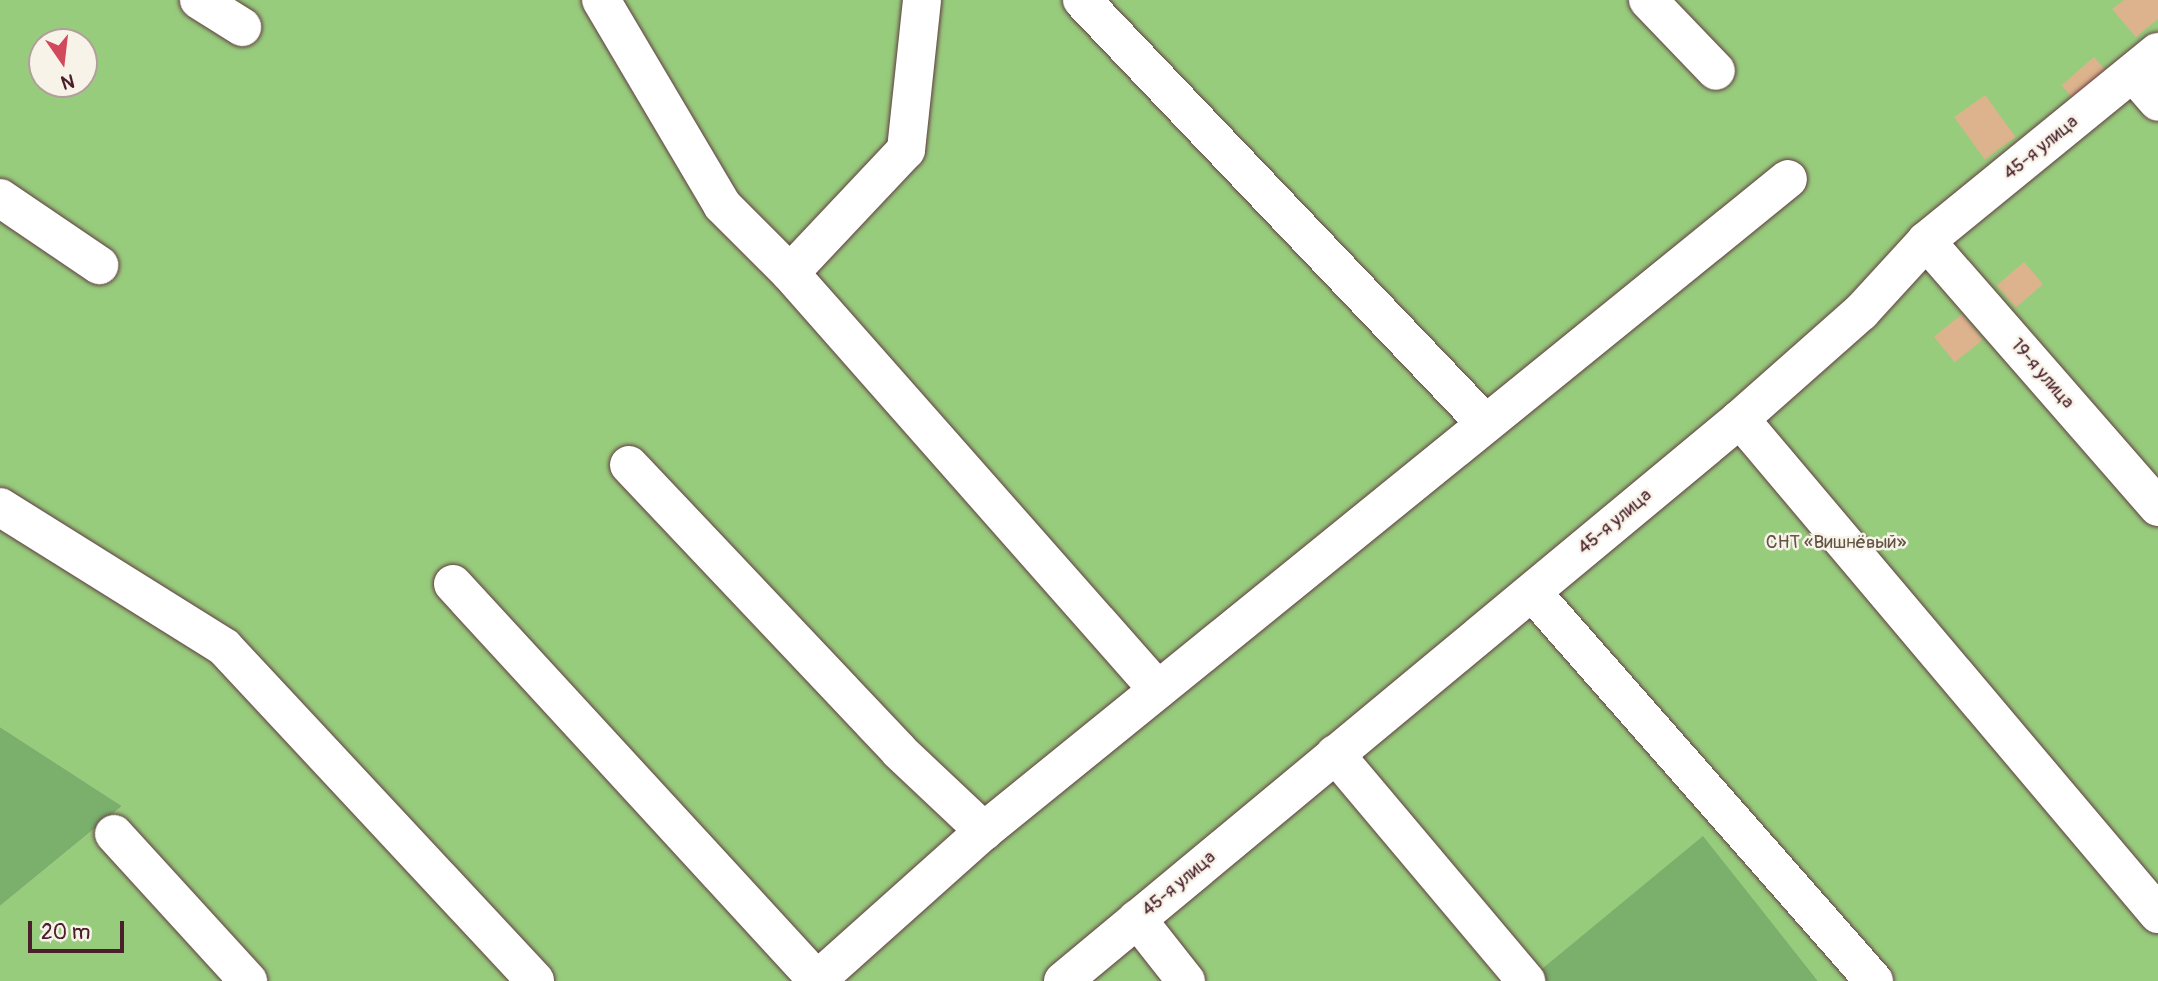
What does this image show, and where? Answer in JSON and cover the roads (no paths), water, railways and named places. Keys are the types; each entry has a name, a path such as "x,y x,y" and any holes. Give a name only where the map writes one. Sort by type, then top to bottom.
{"street":[{"path":"199,0 242,27"},
{"path":"601,0 722,205 790,273 1158,690"},
{"path":"790,273 906,150 922,0"},
{"path":"1082,0 1484,422"},
{"path":"1648,0 1716,72"},
{"path":"2146,62 2158,102"},
{"name":"45-я улица","path":"1063,981 1740,419 1861,312 1926,241 2146,62"},
{"path":"453,584 817,981 984,831 1484,422 1788,179"},
{"path":"0,198 99,265"},
{"name":"19-я улица","path":"1926,241 2158,507"},
{"path":"1740,419 2158,914"},
{"path":"629,465 898,751 984,831"},
{"path":"0,507 224,647 535,981"},
{"path":"1532,592 1874,981"},
{"path":"1335,754 1526,981"},
{"path":"114,834 248,981"},
{"path":"1137,919 1186,981"}],"park label":[{"name":"СНТ «Вишнёвый»","path":"1836,543"}]}
